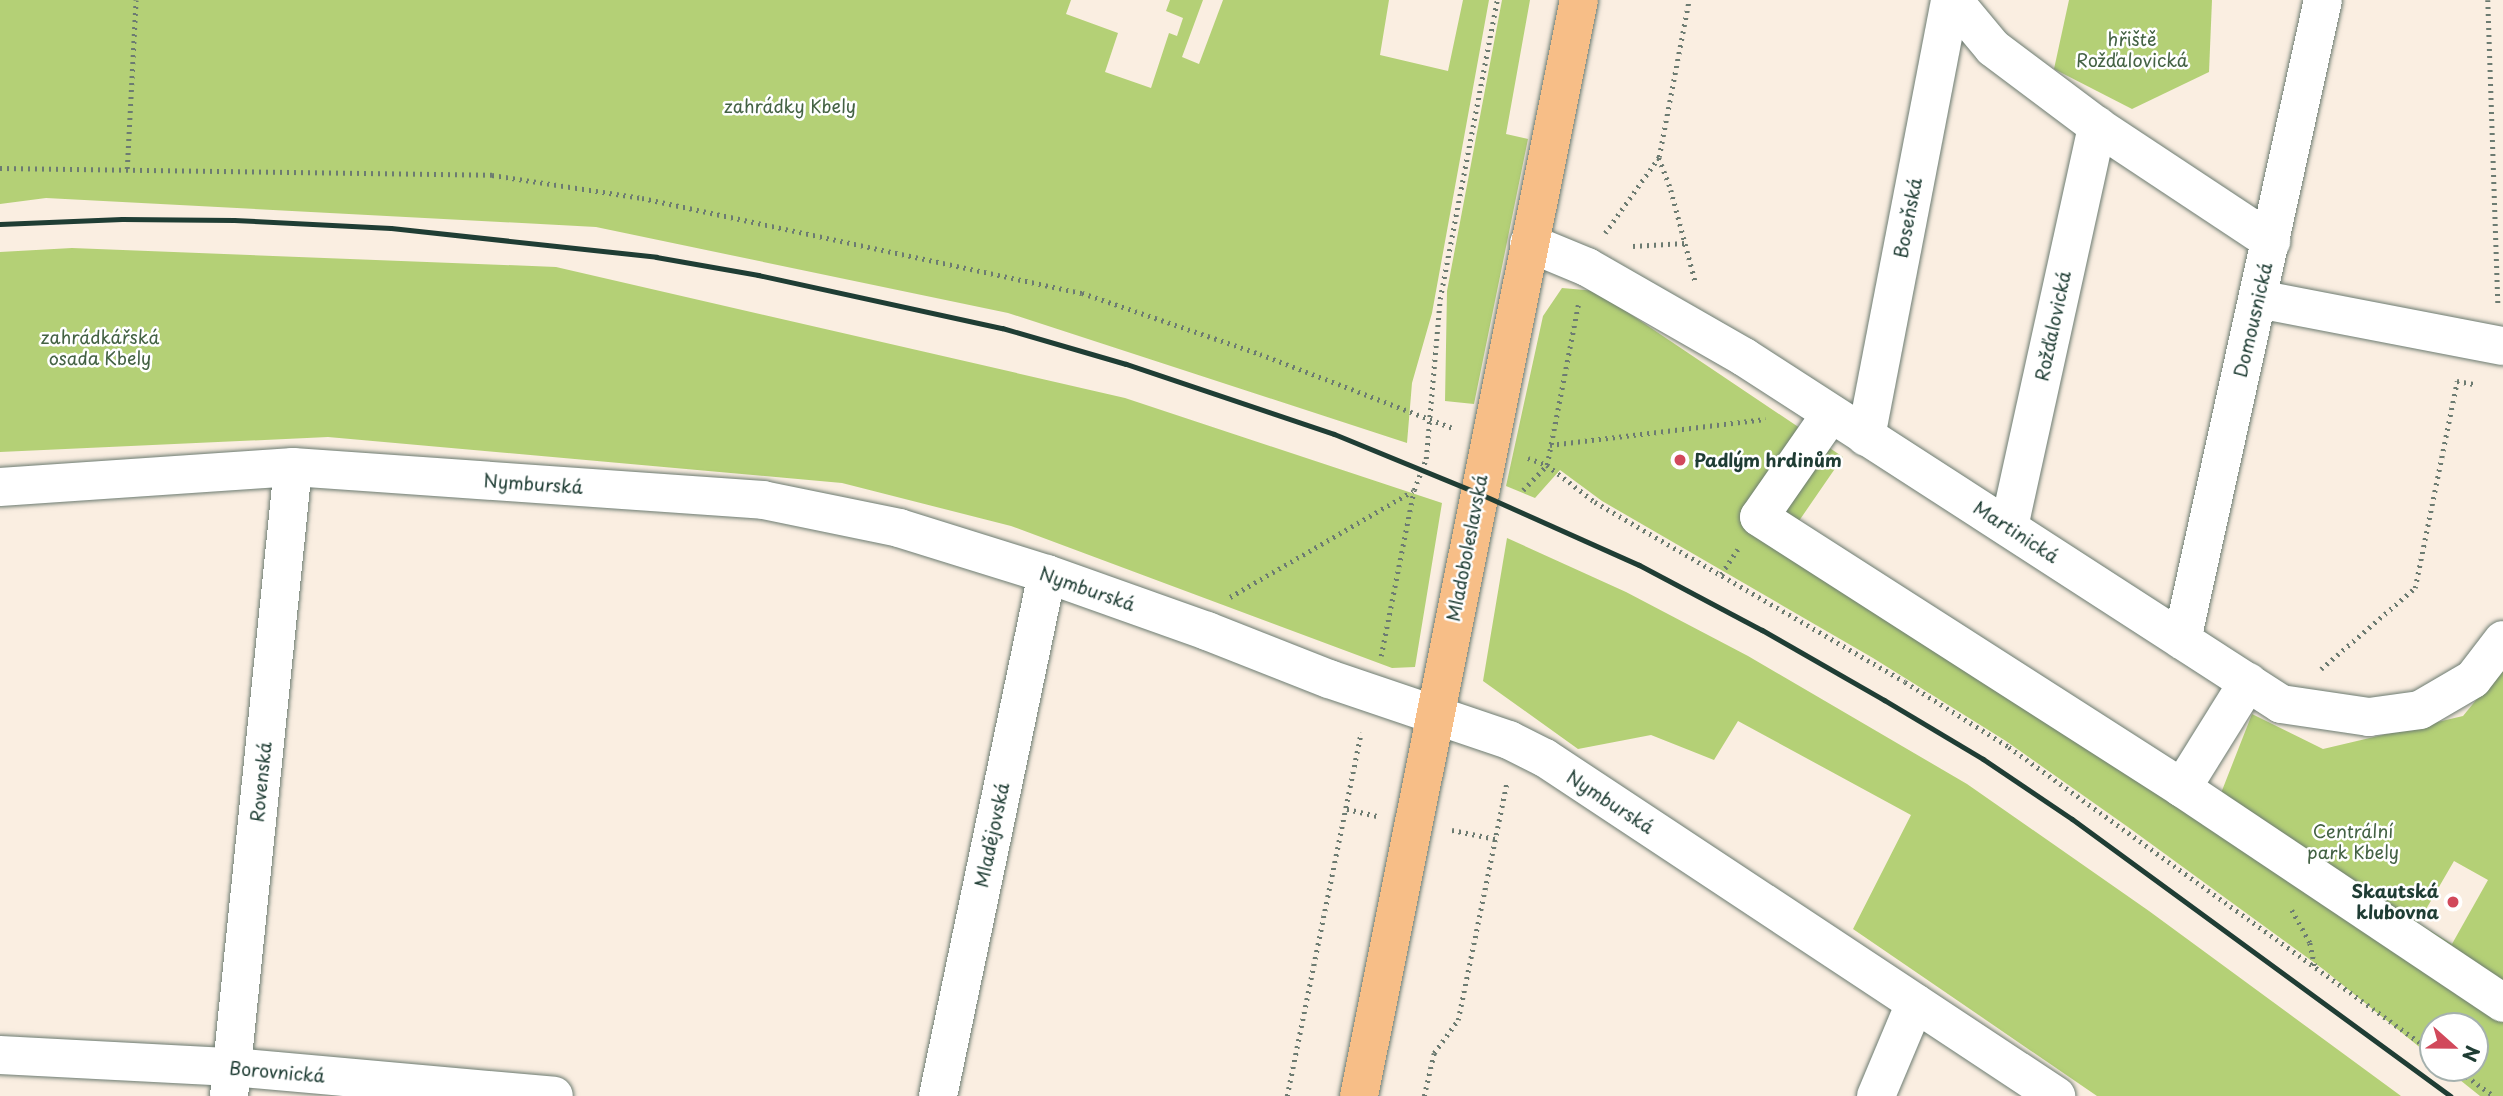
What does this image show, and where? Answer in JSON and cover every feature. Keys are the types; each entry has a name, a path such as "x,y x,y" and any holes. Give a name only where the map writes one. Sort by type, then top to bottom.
{"main road":[{"name":"Mladoboleslavská","path":"1359,1096 1578,0"}],"street":[{"path":"1952,0 1993,48 2097,126 2271,241"},
{"name":"Boseňská","path":"1866,437 1952,0"},
{"name":"Domousnická","path":"2182,640 2323,0"},
{"name":"Rožďalovická","path":"2009,527 2097,126"},
{"name":"Martinická","path":"1529,243 1587,268 1711,338 2281,704 2369,717 2420,709 2473,679 2503,640"},
{"path":"2258,299 2501,333"},
{"path":"1827,413 1759,517 2182,788 2503,1003"},
{"name":"Nymburská","path":"0,487 293,467 763,500 899,528 1047,574 1207,631 1371,694 1509,740 1545,758 2056,1096"},
{"name":"Rovenská","path":"230,1082 293,467"},
{"name":"Mladějovská","path":"938,1096 1047,574"},
{"path":"2182,788 2248,682"},
{"path":"1876,1096 1915,1003"},
{"name":"Borovnická","path":"0,1055 230,1082 554,1096"}],"path":[{"path":"127,169 136,0"},
{"path":"1287,1096 1347,809 1362,721 1371,694 1414,490 1426,459 1440,299 1497,0"},
{"path":"1602,237 1658,157 1689,0"},
{"path":"2488,0 2501,333"},
{"path":"1658,157 1671,190 1711,338"},
{"path":"0,168 492,174 642,198 842,239 1082,293 1260,354 1547,465 1595,502 1721,574 2009,747 2419,1042"},
{"path":"1620,247 1685,243"},
{"path":"1516,498 1547,465 1579,301"},
{"path":"2281,704 2416,588 2458,381 2480,385"},
{"path":"1550,445 1827,413"},
{"path":"1207,631 1219,603 1414,490"},
{"path":"1721,574 1736,552"},
{"path":"1424,1096 1434,1053 1458,1020 1510,770"},
{"path":"1347,809 1381,816"},
{"path":"1450,830 1496,839"},
{"path":"2474,1082 2494,1096"}],"green space":[{"name":"zahrádky Kbely","path":"0,0 1071,0 1066,14 1118,33 1105,72 1151,88 1169,33 1177,36 1183,18 1166,11 1170,0 1203,0 1182,57 1199,64 1223,0 1389,0 1380,55 1448,71 1463,0 1489,0 1432,313 1412,383 1407,443 1008,313 596,227 46,198 0,204"},
{"path":"1502,0 1530,0 1506,134 1528,139 1474,404 1445,401 1447,291"},
{"name":"hřiště Rožďalovická","path":"2069,0 2212,0 2209,72 2132,109 2054,69"},
{"name":"zahrádkářská osada Kbely","path":"72,248 556,267 1125,398 1442,503 1415,667 1392,668 1011,526 842,483 328,437 0,452 0,252"},
{"name":"Centrální park Kbely","path":"1562,288 1596,291 1843,457 1781,547 2214,811 2252,714 2323,749 2463,716 2503,667 2503,1096 2480,1096 2462,1082 2489,1082 2489,1012 2419,1012 2419,1047 2323,969 2128,827 2006,741 1873,658 1602,501 1560,470 1535,498 1506,486 1543,316","holes":["2454,861 2488,880 2452,944 2418,923"]},
{"path":"1507,538 1626,592 1748,656 1967,784 2149,911 2401,1096 2097,1096 1853,929 1911,815 1738,721 1714,760 1651,735 1578,749 1483,681"}],"railway":[{"path":"0,224 122,219 234,220 391,228 656,257 758,275 1002,328 1126,364 1334,434 1478,493 1639,565 1762,630 1884,700 1983,759 2072,819 2451,1096"}],"place":[{"name":"Padlým hrdinům","path":"1680,460"},
{"name":"Skautská klubovna","path":"2453,902"}]}
